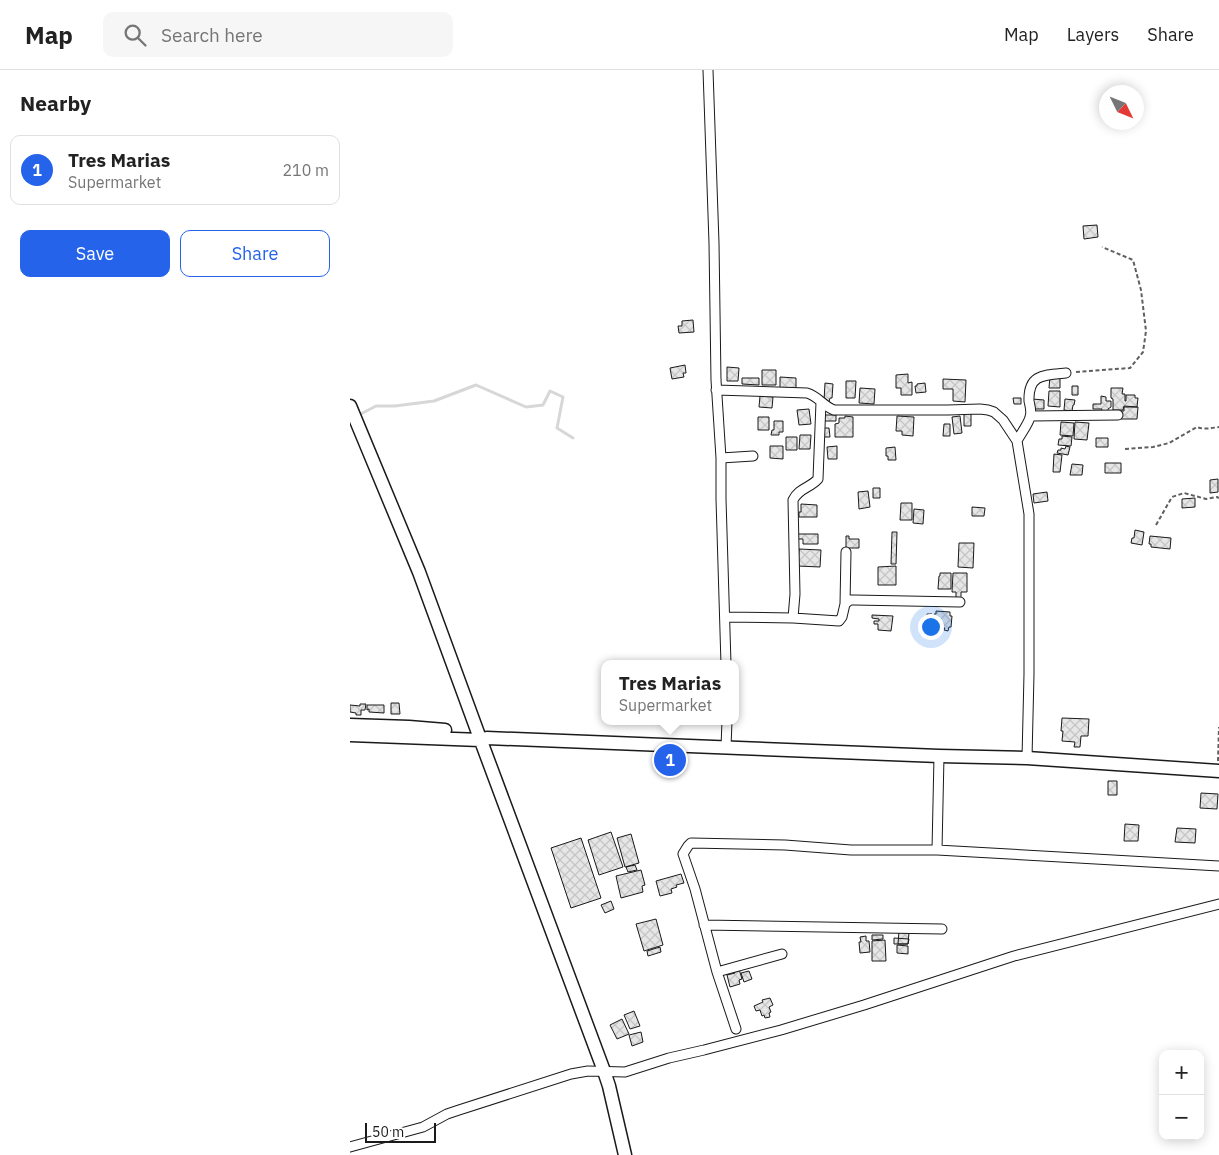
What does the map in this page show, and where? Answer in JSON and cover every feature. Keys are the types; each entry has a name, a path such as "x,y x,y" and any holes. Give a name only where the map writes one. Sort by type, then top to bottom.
{"street":[{"path":"708,70 714,243 716,390 721,458 726,660"},
{"path":"1017,441 1031,416 1029,399 1031,385 1034,380 1045,375 1066,373"},
{"path":"716,390 807,393 834,410 980,409 994,412 1003,420 1017,441 1029,514 1027,758"},
{"path":"793,618 795,594 793,500 800,490 818,479 821,402"},
{"path":"350,406 419,572 482,737 604,1071 625,1155"},
{"path":"1031,416 1118,415"},
{"path":"721,458 753,456"},
{"path":"725,617 839,621 842,618 845,604 846,552"},
{"path":"845,604 850,600 960,602"},
{"path":"350,725 409,727 482,737"},
{"path":"726,747 727,725"},
{"path":"350,735 482,737 1027,758 1218,771"},
{"path":"937,850 939,756"},
{"path":"736,1029 717,972 695,889 683,854 685,849 691,844 785,845 851,850 937,850 1219,866"},
{"path":"350,1146 423,1128 447,1114 571,1074 588,1071 625,1072 669,1058 772,1032 864,1005 1014,956 1219,904"},
{"path":"704,925 942,929"},
{"path":"717,972 782,954"}],"path":[{"path":"1066,373 1130,368 1143,352 1146,332 1141,290 1132,260 1102,247"},
{"path":"1125,450 1170,443 1196,427 1201,429 1219,428"},
{"path":"1156,525 1172,497 1184,493 1206,499 1219,498"},
{"path":"1218,771 1219,728"}],"building":[{"path":"1097,225 1098,237 1084,239 1083,226"},
{"path":"693,320 694,332 679,333 678,326 682,326 682,321"},
{"path":"685,365 686,373 683,373 684,377 672,379 670,368"},
{"path":"727,367 739,368 738,381 727,381"},
{"path":"762,370 776,370 776,385 762,385"},
{"path":"908,374 908,383 912,382 912,395 901,395 901,388 896,388 896,375"},
{"path":"1050,376 1060,376 1060,388 1049,388"},
{"path":"780,377 796,378 796,389 780,388"},
{"path":"742,378 759,378 759,385 742,384"},
{"path":"943,379 966,380 965,402 953,401 953,389 943,389"},
{"path":"846,381 856,381 855,398 846,398"},
{"path":"825,383 833,384 832,398 830,398 829,402 824,401"},
{"path":"925,383 926,392 916,393 915,386"},
{"path":"1072,386 1078,386 1078,395 1072,395"},
{"path":"860,388 875,389 874,404 859,403"},
{"path":"1111,388 1123,388 1122,394 1125,394 1125,401 1126,395 1135,395 1135,398 1138,398 1137,407 1124,406 1123,410 1113,410"},
{"path":"1049,391 1060,391 1060,407 1048,406"},
{"path":"760,396 773,397 772,408 759,407"},
{"path":"1101,396 1106,397 1106,401 1111,401 1111,407 1108,409 1108,412 1101,412 1102,409 1093,409 1093,404 1101,404"},
{"path":"1013,398 1021,398 1021,404 1014,404"},
{"path":"1032,399 1044,400 1044,409 1031,409"},
{"path":"1065,399 1075,400 1072,411 1064,410"},
{"path":"1124,407 1138,407 1137,419 1121,419 1121,411 1124,411"},
{"path":"809,409 811,424 799,425 797,410"},
{"path":"964,413 971,413 971,426 964,426"},
{"path":"824,415 836,415 836,421 824,421"},
{"path":"845,416 853,417 853,437 835,437 835,424 839,423 839,418 845,418"},
{"path":"897,416 914,417 913,436 902,435 902,431 896,431"},
{"path":"960,416 962,433 954,434 952,417"},
{"path":"758,417 769,417 769,430 758,430"},
{"path":"774,421 783,421 783,432 779,432 779,435 771,435 772,430 774,430"},
{"path":"1061,422 1074,423 1073,436 1060,435"},
{"path":"1075,422 1089,423 1087,440 1074,439"},
{"path":"944,424 950,424 950,436 943,436"},
{"path":"822,428 829,428 830,437 823,437"},
{"path":"800,435 811,435 810,449 799,449"},
{"path":"1062,436 1072,437 1071,446 1058,445 1059,439 1062,439"},
{"path":"786,437 797,437 797,450 786,450"},
{"path":"1096,438 1108,438 1108,447 1096,447"},
{"path":"770,446 783,446 783,459 770,458"},
{"path":"837,446 837,459 828,459 827,447"},
{"path":"1066,446 1070,447 1068,455 1057,453 1061,448 1065,449"},
{"path":"895,447 896,460 888,460 886,448"},
{"path":"1054,454 1062,455 1060,472 1053,472"},
{"path":"1105,463 1121,463 1121,473 1105,473"},
{"path":"1072,464 1083,465 1082,475 1070,475"},
{"path":"1218,479 1218,492 1210,493 1210,480"},
{"path":"873,488 880,488 880,498 873,498"},
{"path":"868,491 870,507 859,509 858,492"},
{"path":"1047,492 1048,501 1034,503 1033,494"},
{"path":"1195,498 1195,507 1182,508 1182,499"},
{"path":"901,503 912,503 912,520 900,520"},
{"path":"801,504 817,505 817,517 799,517"},
{"path":"972,507 985,508 984,516 972,516"},
{"path":"914,509 924,510 923,524 913,523"},
{"path":"1135,530 1144,532 1142,545 1131,543"},
{"path":"892,532 897,532 896,564 891,564"},
{"path":"798,534 818,534 818,544 803,544 803,539 798,539"},
{"path":"846,536 849,536 849,539 859,539 859,548 849,548 849,551 846,551"},
{"path":"1150,536 1171,538 1170,549 1151,547 1151,544 1149,544"},
{"path":"959,543 974,543 973,568 958,567"},
{"path":"799,549 821,550 820,567 798,566"},
{"path":"896,566 896,585 878,585 878,567"},
{"path":"940,573 951,573 951,589 938,589"},
{"path":"953,573 967,573 967,592 961,592 961,598 956,598 956,592 952,592"},
{"path":"936,611 950,612 950,616 952,616 951,627 949,627 948,631 944,630 945,628 933,630 934,614 936,614"},
{"path":"927,614 932,614 932,629 927,629"},
{"path":"872,615 893,616 891,631 878,630 878,624 874,624 874,621 879,621 879,619 872,618"},
{"path":"391,703 399,703 400,714 391,714"},
{"path":"360,704 366,704 365,710 361,710 361,715 350,712 350,705 360,706"},
{"path":"367,705 384,705 384,713 369,712"},
{"path":"1062,718 1089,719 1088,736 1081,736 1080,747 1074,747 1075,742 1062,741"},
{"path":"1108,781 1117,781 1117,795 1108,795"},
{"path":"1201,793 1218,794 1217,809 1200,808"},
{"path":"1125,824 1139,825 1138,841 1124,841"},
{"path":"1177,828 1196,829 1195,843 1175,842"},
{"path":"611,832 623,867 599,875 588,840"},
{"path":"631,834 639,863 625,867 617,838"},
{"path":"581,838 601,898 571,908 551,848"},
{"path":"635,865 637,870 628,872 626,867"},
{"path":"641,870 645,885 642,886 643,892 621,898 616,876"},
{"path":"681,874 684,883 676,885 677,887 671,889 672,893 660,896 656,881"},
{"path":"611,901 614,909 605,913 601,905"},
{"path":"656,919 663,945 644,951 636,924"},
{"path":"899,931 909,932 908,944 898,944"},
{"path":"872,935 883,935 883,939 872,940"},
{"path":"866,936 866,941 869,941 870,952 860,953 860,937"},
{"path":"894,938 909,939 908,944 894,944"},
{"path":"885,940 886,961 872,961 872,941"},
{"path":"897,945 908,946 908,954 897,953"},
{"path":"660,947 661,952 648,956 647,951"},
{"path":"739,969 742,979 739,980 740,984 730,987 727,975 735,973 734,970"},
{"path":"749,971 752,979 744,982 741,973"},
{"path":"770,998 773,1005 769,1007 770,1017 765,1018 760,1010 756,1011 754,1006 763,1002 762,1000"},
{"path":"634,1011 640,1026 630,1029 624,1015"},
{"path":"622,1019 629,1034 617,1039 610,1025"},
{"path":"641,1032 643,1042 632,1046 629,1035"}],"waterway":[{"path":"357,416 376,406 395,406 434,401 476,385 526,407 543,405 550,391 563,397 557,428 573,438"}],"place":[{"name":"Tres Marias","path":"670,760"}]}
